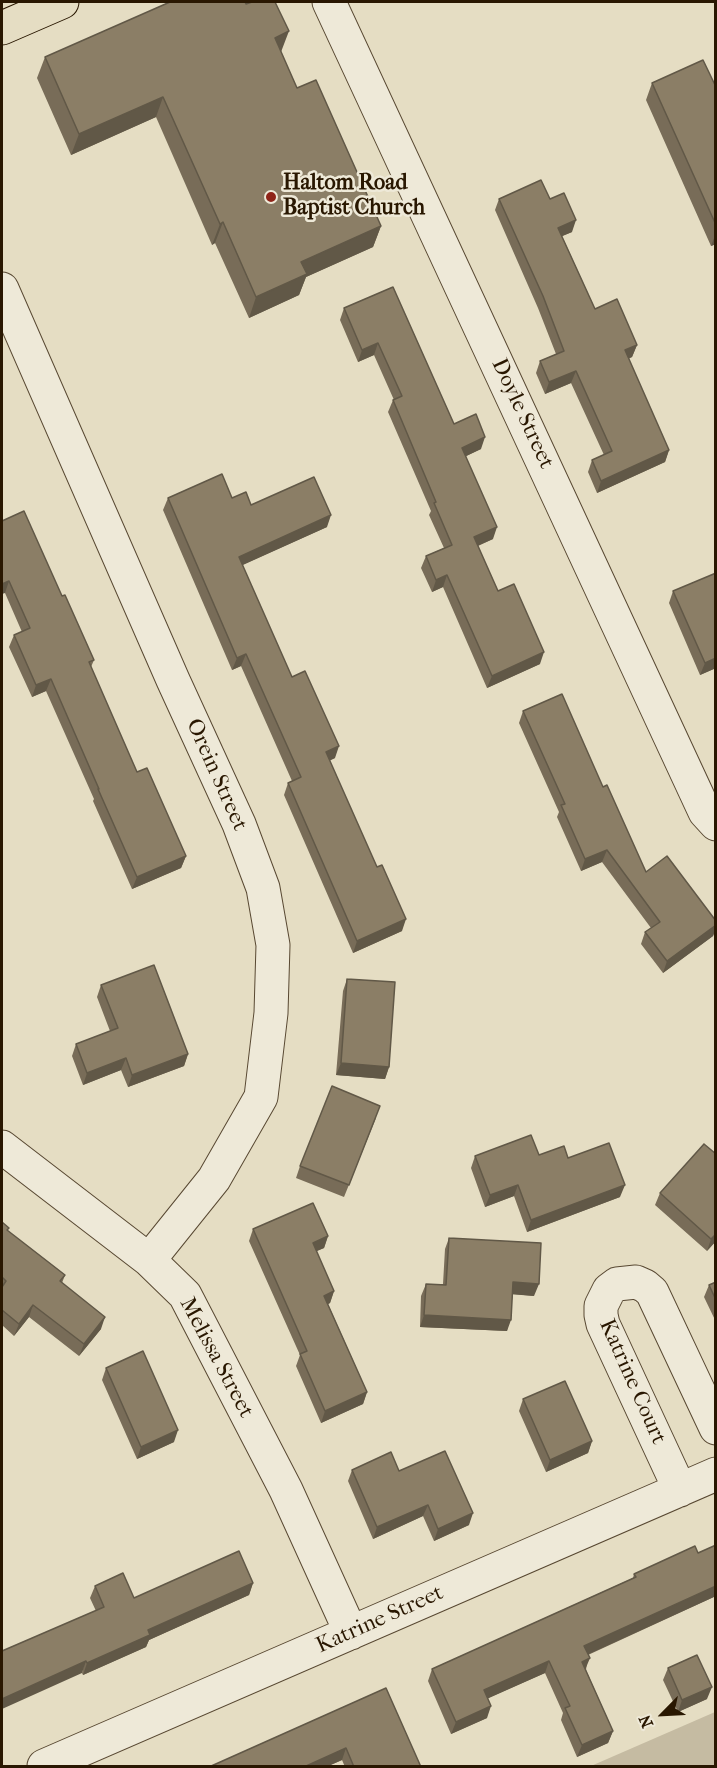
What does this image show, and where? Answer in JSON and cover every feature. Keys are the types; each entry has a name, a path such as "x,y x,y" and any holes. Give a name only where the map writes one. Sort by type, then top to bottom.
{"main road":[{"path":"2,28 62,2"}],"street":[{"name":"Doyle Street","path":"329,2 705,812 716,824"},
{"name":"Orein Street","path":"2,288 168,669 239,824 263,888 273,945 271,1013 261,1096 214,1179 149,1260"},
{"name":"Melissa Street","path":"2,1147 149,1260 185,1295 286,1490 351,1633"},
{"name":"Katrine Court","path":"680,1490 603,1324 601,1306 609,1290 617,1284 636,1282 652,1292 716,1428"},
{"name":"Katrine Street","path":"44,1767 716,1474"}],"shaded area":[{"path":"715,1712 715,1766 591,1766"}],"building":[{"name":"Haltom Road Baptist Church","path":"170,2 245,2 246,4 275,2 289,31 275,38 297,88 316,80 381,226 301,262 307,274 256,297 223,222 220,224 163,97 79,134 45,57"},
{"path":"703,60 716,87 716,225 652,83"},
{"path":"541,180 550,199 564,193 576,220 558,228 595,309 617,299 637,345 625,350 669,450 601,481 592,460 612,451 576,371 549,382 540,361 564,351 543,296 499,199"},
{"path":"393,287 454,424 476,414 485,437 462,448 497,527 474,537 498,591 514,584 544,652 492,676 447,575 436,580 426,556 452,545 393,400 402,396 378,343 362,350 344,308"},
{"path":"222,474 232,498 246,492 251,505 314,477 331,515 239,557 292,677 305,671 339,746 326,752 377,867 382,865 406,919 357,941 288,783 301,777 246,654 237,658 168,498"},
{"path":"24,511 94,660 89,662 137,772 147,768 186,856 137,877 51,679 36,685 14,635 30,628 9,581 2,584 2,521"},
{"path":"716,573 716,658 705,663 673,591"},
{"path":"562,694 603,787 607,785 646,872 667,856 716,921 716,925 667,961 645,932 660,922 607,850 585,859 561,805 565,804 523,711"},
{"path":"154,965 188,1054 132,1075 126,1058 87,1073 76,1044 118,1028 101,985"},
{"path":"347,979 395,982 389,1067 341,1063"},
{"path":"332,1086 380,1106 349,1185 300,1166"},
{"path":"531,1135 539,1155 564,1146 568,1158 609,1143 625,1185 531,1220 518,1185 490,1195 475,1156"},
{"path":"704,1144 716,1154 716,1234 711,1239 660,1193"},
{"path":"313,1203 328,1236 313,1243 334,1291 324,1296 367,1392 325,1411 300,1354 307,1351 253,1229"},
{"path":"2,1222 9,1228 7,1230 65,1275 60,1281 105,1317 84,1344 33,1305 19,1324 2,1310 2,1287 6,1281 2,1277"},
{"path":"449,1238 541,1243 539,1284 513,1282 511,1320 424,1315 426,1284 446,1285"},
{"path":"716,1282 716,1300 709,1285"},
{"path":"143,1351 178,1430 141,1447 106,1368"},
{"path":"565,1381 592,1441 550,1460 523,1399"},
{"path":"445,1451 473,1513 438,1529 428,1505 377,1527 352,1470 391,1452 399,1471"},
{"path":"716,1545 716,1586 584,1646 590,1658 582,1662 613,1731 582,1745 565,1708 570,1706 549,1661 484,1690 491,1706 456,1722 432,1669 636,1577 634,1574 695,1546 698,1553"},
{"path":"239,1551 253,1583 148,1630 150,1635 2,1699 2,1651 104,1607 95,1586 123,1573 134,1598"},
{"path":"697,1655 712,1687 682,1700 668,1668"},
{"path":"386,1688 421,1767 354,1767 346,1748 304,1767 209,1767"}],"place":[{"name":"Haltom Road Baptist Church","path":"271,197"}]}
